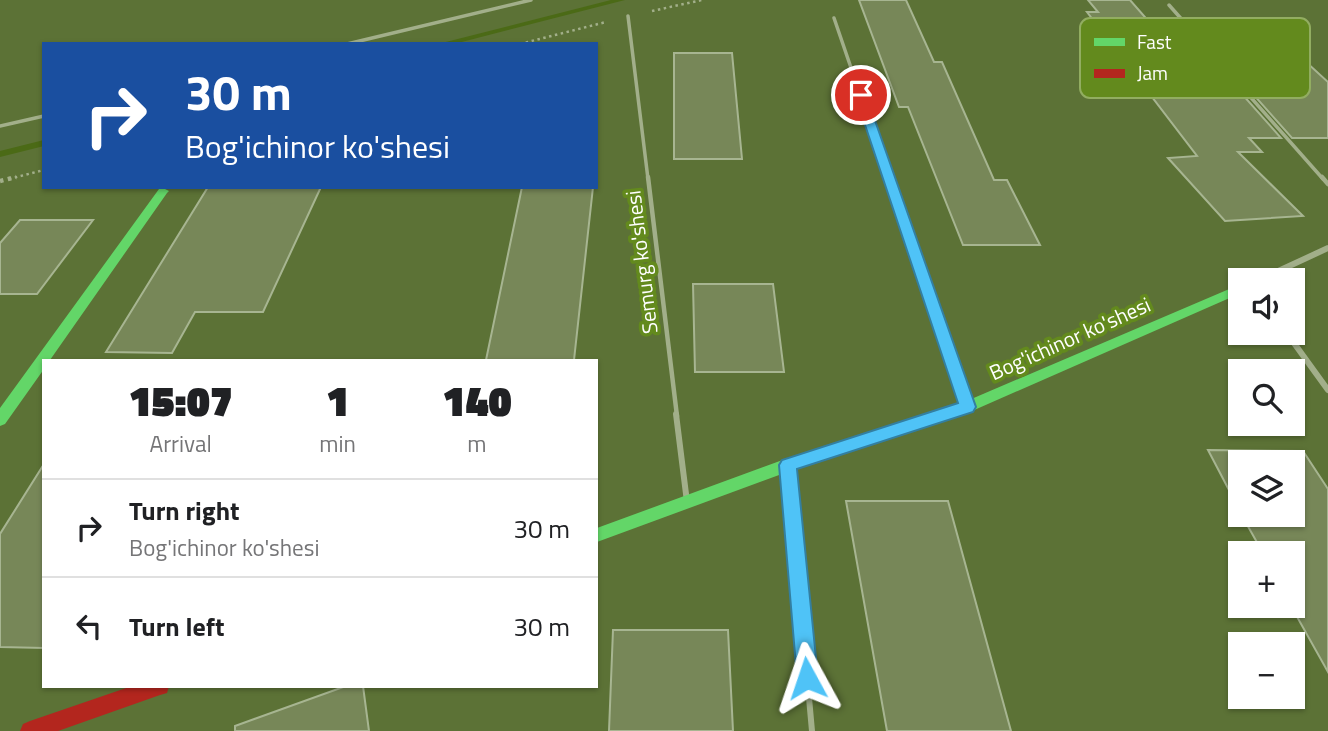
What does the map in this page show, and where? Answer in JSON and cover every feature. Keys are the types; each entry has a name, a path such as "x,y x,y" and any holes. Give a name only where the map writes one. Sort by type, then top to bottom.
{"street":[{"path":"44,359 163,191"},
{"path":"1285,268 1328,248"},
{"name":"Bog'ichinor ko'shesi","path":"598,535 788,465 967,407 1228,294"},
{"path":"1295,345 1328,390"},
{"path":"0,421 42,362"},
{"path":"30,731 154,688"}],"lane":[{"path":"355,42 531,0"},
{"path":"1169,5 1181,18"},
{"name":"Semurg ko'shesi","path":"628,16 687,504"},
{"path":"834,18 967,407"},
{"path":"1252,98 1328,184"},
{"path":"0,126 42,116"},
{"path":"788,465 812,731"}],"path":[{"path":"0,181 42,170"}],"building":[{"path":"859,0 906,0 934,62 942,62 994,180 1007,180 1040,245 963,245 908,107 899,107"},
{"path":"1088,0 1130,0 1146,18 1092,18 1087,12 1098,12"},
{"path":"674,53 732,53 742,159 674,159"},
{"path":"1310,66 1328,82 1328,138 1292,138 1256,98 1310,98"},
{"path":"1153,98 1245,98 1281,138 1249,138 1262,152 1238,152 1303,216 1225,221 1168,158 1197,156"},
{"path":"207,189 320,189 263,312 195,312 172,353 106,352"},
{"path":"522,189 593,189 574,359 486,359"},
{"path":"20,220 93,220 37,294 0,294 0,243"},
{"path":"693,284 773,284 784,372 695,372"},
{"path":"1208,450 1228,450 1228,488"},
{"path":"1305,454 1328,489 1328,672 1298,618 1305,618 1305,541 1256,541 1248,527 1305,527"},
{"path":"42,467 42,648 0,647 0,534"},
{"path":"846,501 948,501 1011,731 887,731"},
{"path":"613,630 728,630 733,731 609,731"},
{"path":"340,688 363,688 369,731 235,731 235,726"}],"waterway":[{"path":"450,42 621,0"},
{"path":"0,154 42,144"}],"traffic: fast":[{"path":"43,359 163,191"},
{"path":"598,535 788,465 967,407 1228,294"},
{"path":"0,420 42,361"}],"traffic: jam":[{"path":"30,731 154,688"}],"route":[{"path":"807,678 788,465 967,407 861,95"}]}
